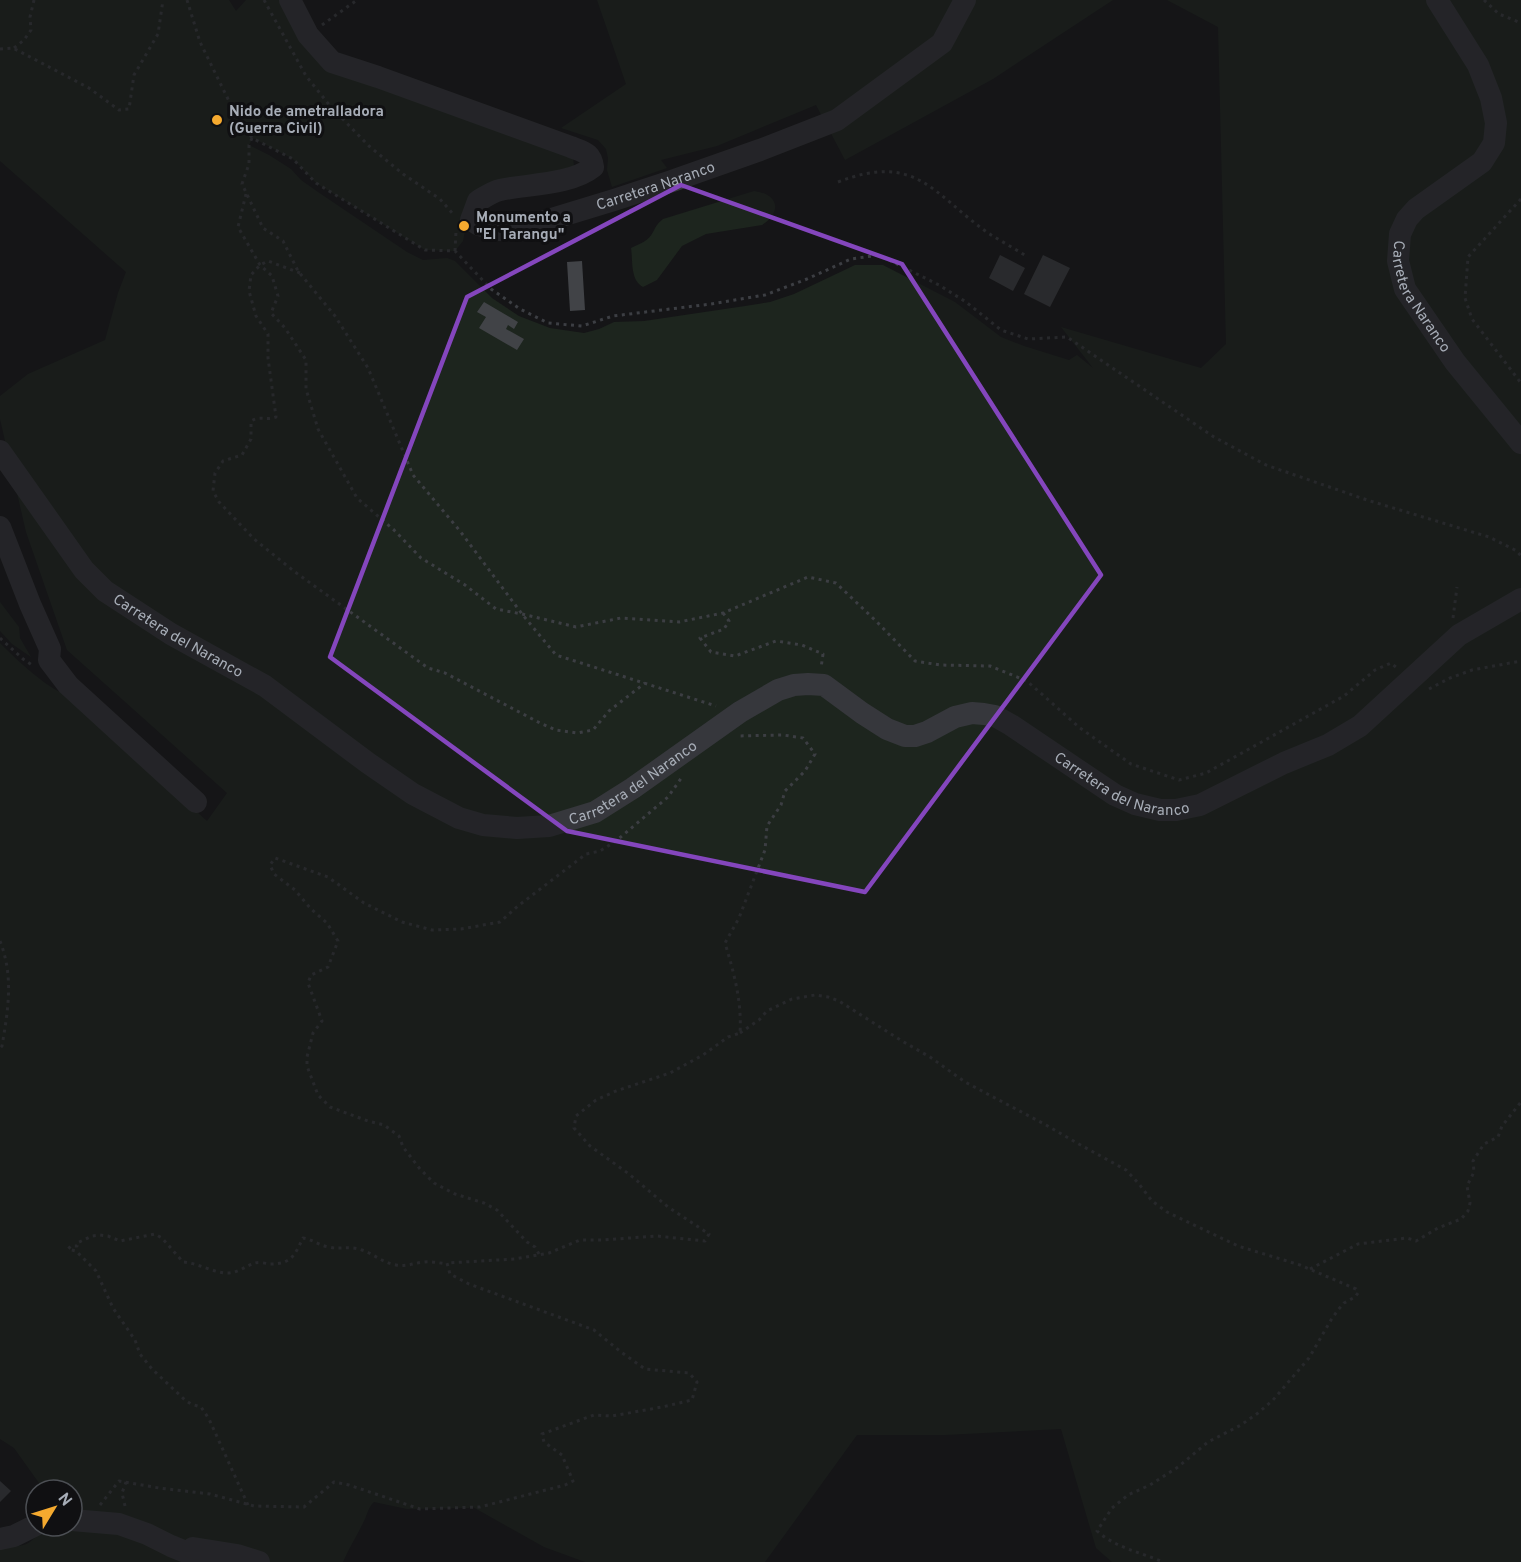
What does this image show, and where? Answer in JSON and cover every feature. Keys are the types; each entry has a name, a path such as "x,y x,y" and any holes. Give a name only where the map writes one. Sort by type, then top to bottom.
{"street":[{"path":"290,0 308,35 332,62 571,147 587,154 592,159 593,167 580,175 497,191 478,201 464,219"},
{"name":"Carretera Naranco","path":"464,219 500,230 522,228 691,174 837,120 942,43 965,0"},
{"name":"Carretera Naranco","path":"1437,0 1478,65 1491,98 1496,123 1494,143 1482,162 1416,209 1407,219 1400,234 1398,261 1405,289 1455,362 1521,443"},
{"name":"Carretera del Naranco","path":"0,451 84,570 105,591 171,634 265,686 413,794 459,818 483,825 517,828 549,826 595,812 633,788 740,712 778,690 794,685 824,685 887,729 905,736 921,734 955,717 972,714 995,716 1115,795 1135,804 1160,810 1176,810 1200,805 1328,745 1360,726 1418,685"},
{"path":"0,527 50,649 49,660 68,685 196,802"},
{"path":"1418,685 1450,643 1459,635 1521,599"},
{"path":"84,1520 119,1524 210,1562"},
{"path":"0,1539 24,1531"},
{"path":"171,1546 210,1550 259,1562"}],"path":[{"path":"0,50 13,48 24,40 31,30 30,17 34,0"},
{"path":"13,48 89,88 119,110 129,109 134,75 158,34 163,0"},
{"path":"187,0 200,42 228,99 252,138 293,159 316,183 425,250 455,250 490,289 520,309 548,322 582,326 613,316 765,295 851,260 879,255 939,285 966,302 1001,330 1028,339 1067,337 1214,437 1266,465 1367,500 1489,537 1517,551 1521,556"},
{"path":"264,0 306,76 331,106 369,146 464,219 455,250"},
{"path":"308,35 357,0"},
{"path":"1484,0 1499,14 1521,23"},
{"path":"252,138 249,146 249,164 242,184 263,228 283,242 300,273 335,316 368,368 414,475 556,655 721,708 740,712"},
{"path":"838,182 875,171 893,171 915,178 934,189 988,232 1028,256"},
{"path":"246,194 238,227 260,265 272,276 278,296 271,313 285,328 306,360 306,389 318,429 357,498 394,530 421,558 465,585 496,609 576,627 621,618 679,622 723,613 808,577 836,583 915,661 940,665 990,666 1027,681 1080,728 1131,764 1179,780 1206,773 1344,696 1375,670 1392,663 1418,685 1450,678 1472,670 1521,661"},
{"path":"1521,199 1468,257 1465,298 1472,319 1521,383"},
{"path":"300,273 268,261 260,265 251,275 249,291 256,316 268,334 268,358 276,417 271,419 258,417 251,421 251,439 242,455 223,461 215,473 213,491 219,502 254,540 428,668 445,673 556,730 577,733 593,730 609,711 645,683"},
{"path":"1450,643 1457,587"},
{"path":"723,613 729,621 724,629 700,638 711,652 735,656 776,641 802,645 823,654 821,671 815,685"},
{"path":"0,638 22,659 36,667 49,660"},
{"path":"720,727 739,737 783,735 803,738 815,754 805,771 785,791 781,805 767,826 765,850 739,918 725,943 735,975 741,1016 740,1033"},
{"path":"540,1254 497,1210 484,1203 455,1194 434,1183 403,1147 399,1136 384,1125 330,1107 318,1095 307,1066 307,1057 313,1033 322,1021 308,983 311,975 328,967 338,941 327,923 295,890 274,874 270,865 275,858 328,877 373,908 402,922 432,930 461,929 500,922 586,855 608,848 628,832 668,797 686,772"},
{"path":"0,941 6,957 10,996 0,1048"},
{"path":"248,1505 209,1419 201,1407 185,1400 152,1370 113,1308 96,1271 76,1251 68,1249 71,1245 76,1246 77,1243 92,1236 108,1236 120,1241 155,1234 162,1238 183,1262 191,1262 227,1273 244,1269 257,1262 277,1264 287,1262 297,1253 303,1238 320,1246 333,1248 348,1246 362,1250 387,1263 399,1266 427,1262 447,1264 515,1259 549,1253 580,1240 657,1236 705,1241 708,1234 668,1207 629,1174 590,1146 574,1128 576,1116 596,1100 670,1073 703,1056 728,1037 740,1033 759,1020 767,1011 792,999 815,995 839,1001 930,1057 965,1082 1125,1170 1152,1201 1167,1212 1238,1246 1300,1265 1356,1289 1358,1293 1338,1310 1304,1365 1273,1400 1241,1425 1208,1442 1178,1467 1150,1485 1128,1495 1112,1508 1097,1531 1123,1548 1162,1562"},
{"path":"1309,1269 1358,1244 1407,1238 1416,1241 1438,1228 1461,1219 1470,1203 1467,1186 1474,1172 1473,1161 1484,1144 1498,1137 1502,1126 1521,1102"},
{"path":"84,1518 102,1502 119,1480 159,1488 210,1494 254,1506 304,1507 334,1482 420,1509 480,1507 573,1481 562,1455 544,1442 542,1434 594,1415 612,1416 692,1400 697,1382 689,1373 645,1369 594,1330 469,1284 450,1274 447,1264"}],"highlighted area":[{"path":"681,185 902,264 1101,575 865,892 567,831 330,657 467,297"}],"shaded area":[{"path":"0,0 229,0 236,11 246,0 281,0 330,70 573,157 574,167 471,199 463,241 455,251 425,250 316,183 293,159 253,138 249,145 291,169 301,180 407,252 423,260 447,258 455,261 492,298 519,316 550,328 584,333 614,322 644,321 770,302 794,294 855,265 883,265 955,302 1001,337 1024,346 1069,360 1077,355 1093,368 1061,327 1201,368 1226,344 1218,27 1167,0 1521,0 1521,1562 1112,1562 1096,1548 1061,1429 945,1435 857,1435 765,1562 585,1562 544,1547 471,1506 469,1508 407,1509 374,1502 343,1562 270,1562 84,1511 84,1478 35,1478 14,1448 0,1439 0,643 41,680 68,696 207,821 227,793 67,650 26,532 0,419 0,396 28,374 105,340 126,272 0,161"},
{"path":"597,0 1113,0 993,79 845,160 816,105 717,146 661,160 667,168 612,187 607,170 606,149 598,140 561,128 626,84"},
{"path":"754,191 767,195 775,204 772,216 766,222 762,225 706,234 682,246 657,280 643,287 639,284 634,275 631,248 649,238 663,219"},
{"path":"0,602 19,627 20,638 31,657 12,644 0,631"},
{"path":"84,1526 106,1526 191,1562 0,1562 0,1546 21,1546 34,1538 84,1538"}],"building":[{"path":"1000,255 1025,268 1013,291 989,278"},
{"path":"1043,255 1070,268 1050,307 1024,294"},
{"path":"582,261 585,310 570,311 567,262"},
{"path":"484,302 518,322 514,329 508,325 506,329 524,339 517,350 479,328 486,317 477,312"},
{"path":"0,1481 11,1491 0,1502"}],"place":[{"name":"Nido de ametralladora (Guerra Civil)","path":"217,120"},
{"name":"Monumento a \"El Tarangu\"","path":"464,226"}]}
